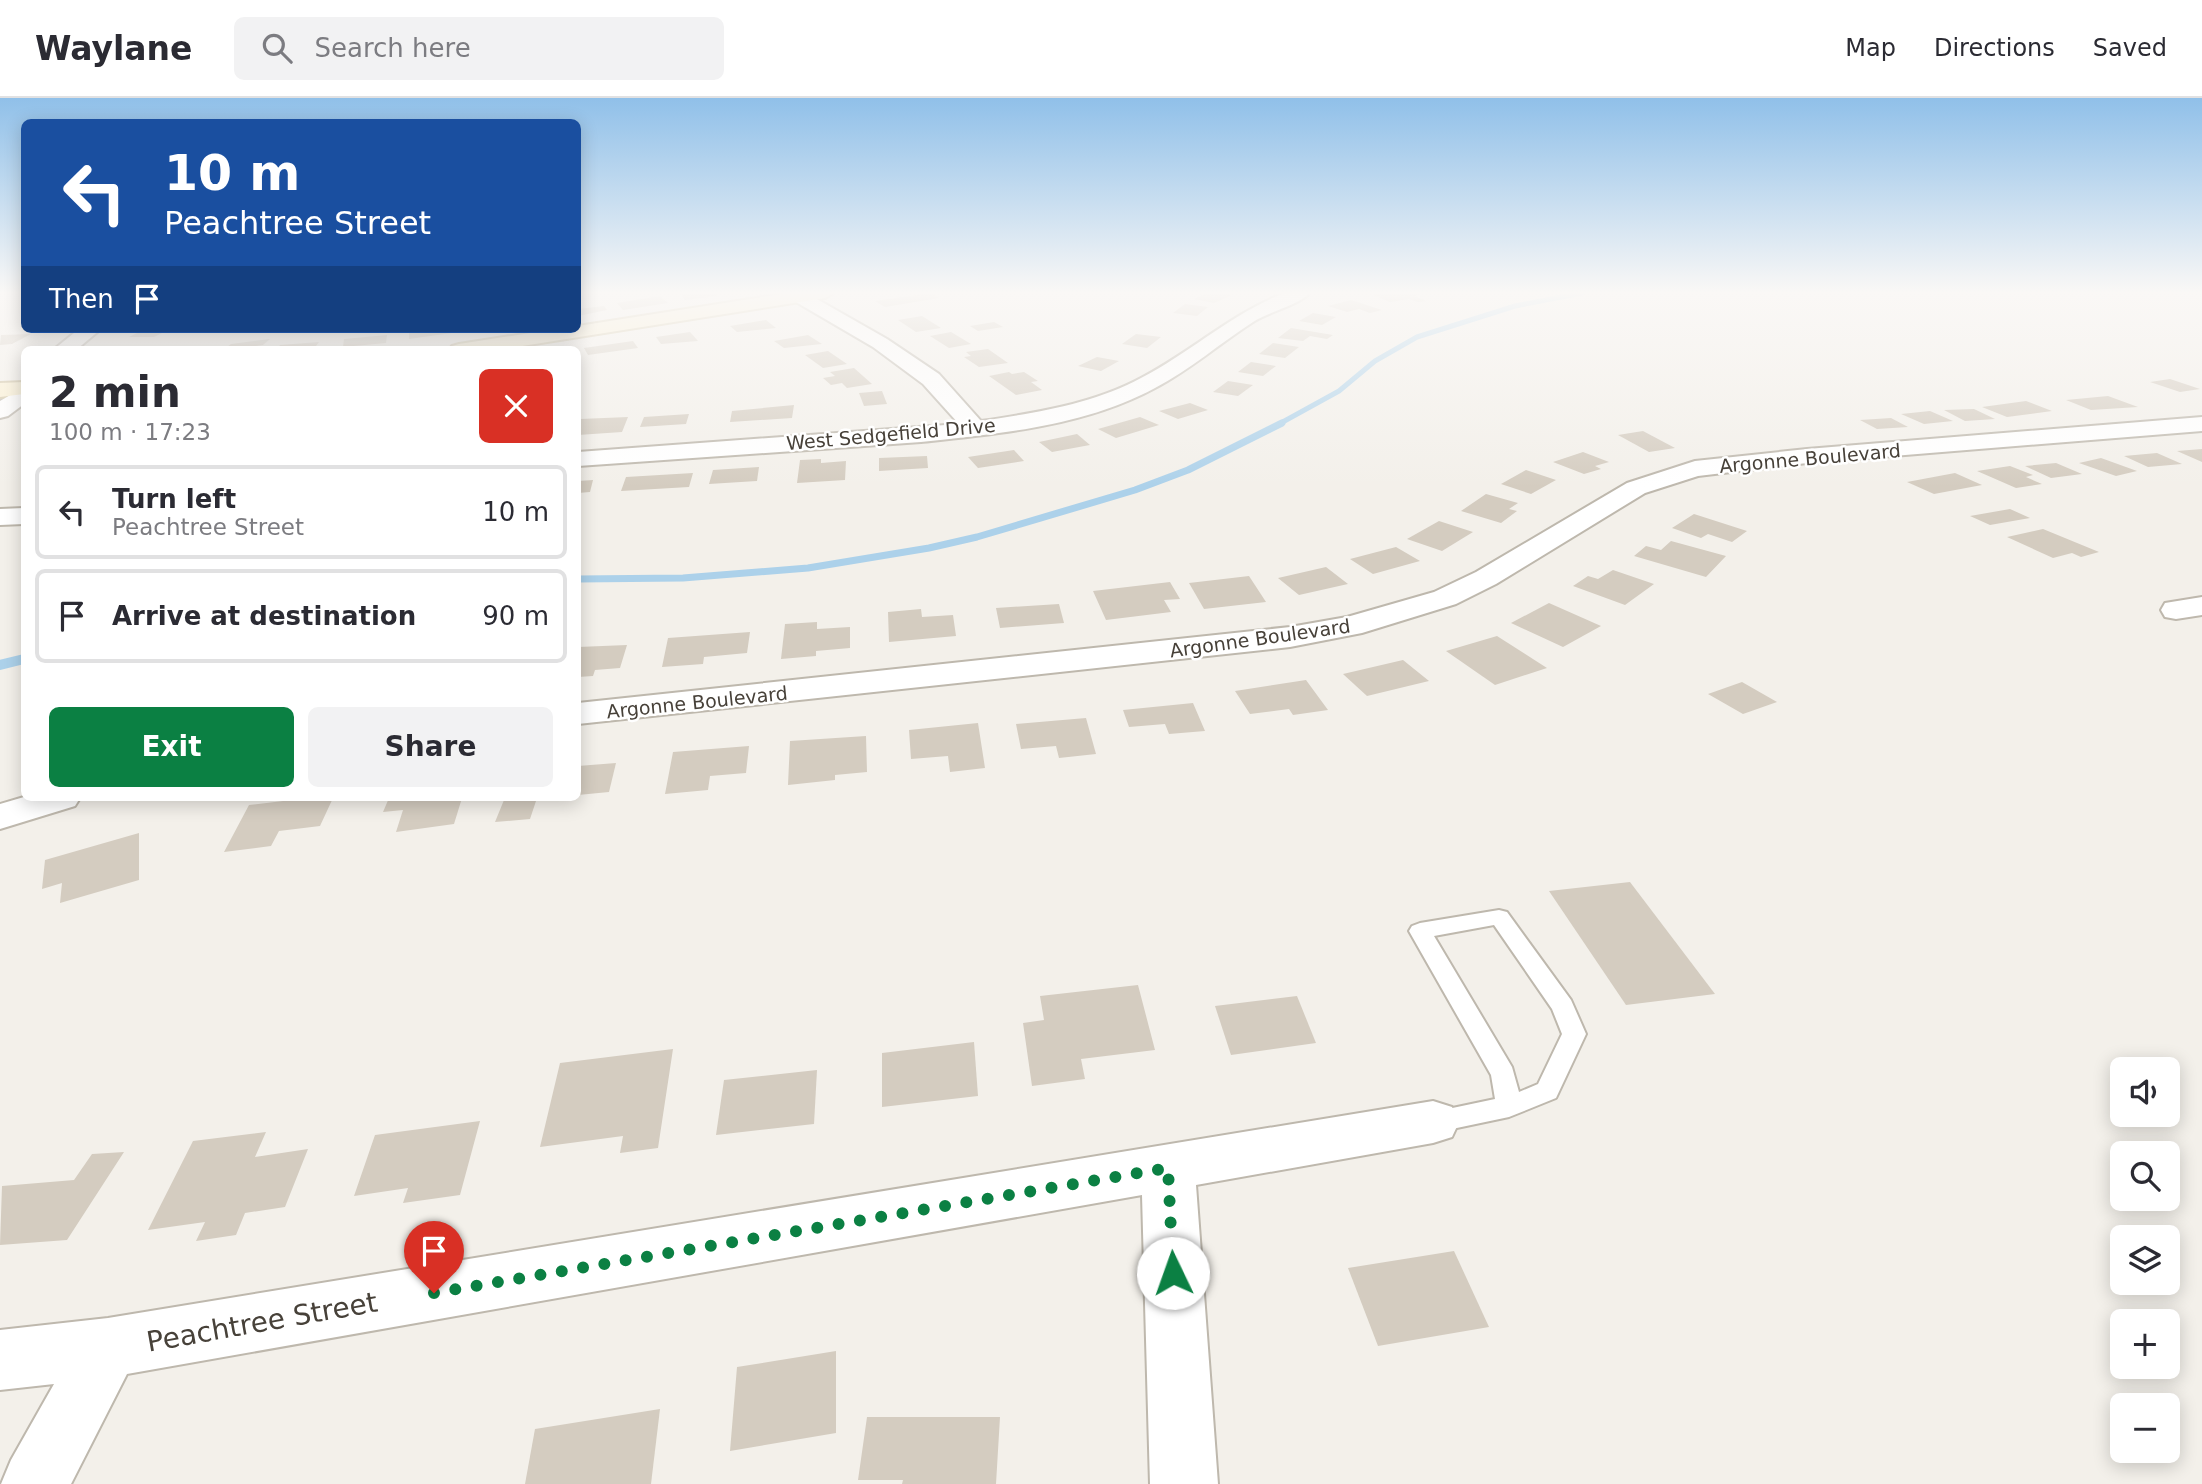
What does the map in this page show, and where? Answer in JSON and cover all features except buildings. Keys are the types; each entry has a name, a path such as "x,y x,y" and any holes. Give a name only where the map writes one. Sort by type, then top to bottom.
{"street":[{"path":"900,358 931,379 976,429"},
{"name":"West Sedgefield Drive","path":"581,459 687,448 855,440 976,429 1060,413 1133,391 1189,358"},
{"path":"0,390 21,388"},
{"path":"0,411 21,396"},
{"name":"Argonne Boulevard","path":"581,714 1290,637 1362,623 1445,597 1486,579 1636,488 1695,470 1807,456 2202,424"},
{"path":"0,517 21,516"},
{"path":"0,817 51,801"},
{"name":"Peachtree Street","path":"0,1360 108,1348 1433,1122"},
{"path":"1168,1168 1184,1484"},
{"path":"35,1484 108,1348"}],"lane":[{"path":"1433,1122 1509,1107 1547,1091 1574,1034 1563,1006 1499,917 1420,931 1503,1074 1509,1107"}],"waterway":[{"path":"1279,424 1339,391 1381,358"},
{"path":"581,579 683,578 808,568 929,548 977,537 1135,490 1188,470 1282,423"},
{"path":"0,665 21,660"}],"route":[{"path":"434,1293 1168,1168 1173,1273"}]}
